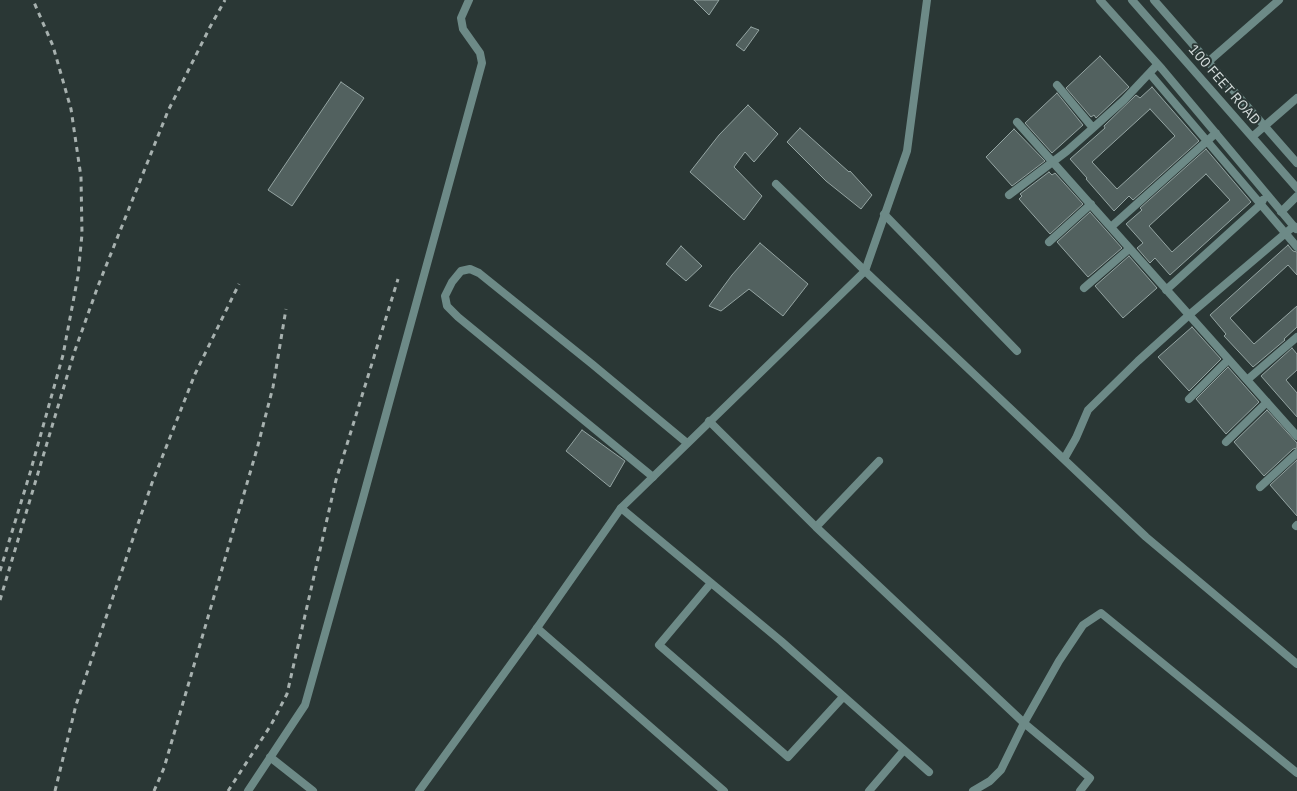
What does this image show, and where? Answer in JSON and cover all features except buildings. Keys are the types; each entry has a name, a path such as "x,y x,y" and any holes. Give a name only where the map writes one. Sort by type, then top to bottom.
{"street":[{"path":"248,791 305,705 363,498 482,63 480,53 463,29 461,18 469,0"},
{"path":"419,791 537,628 621,508 865,271 907,151 927,0"},
{"path":"1064,459 1076,438 1088,410 1189,315 1285,233 1295,228 1280,212 1134,36 1100,0"},
{"name":"100 FEET ROAD","path":"1132,0 1297,188"},
{"path":"1154,0 1297,163"},
{"path":"1208,62 1279,0"},
{"path":"1009,195 1093,128 1124,100 1158,65"},
{"path":"1150,74 1297,247"},
{"path":"1057,85 1093,128"},
{"path":"1252,137 1297,98"},
{"path":"1017,122 1297,436"},
{"path":"1111,227 1208,142 1216,133"},
{"path":"776,184 865,271 1146,537 1297,664"},
{"path":"1166,290 1260,204 1266,194"},
{"path":"1280,212 1297,196"},
{"path":"1049,242 1091,204"},
{"path":"884,214 1017,351"},
{"path":"1084,288 1129,248"},
{"path":"653,477 458,317 447,306 444,296 452,282 461,271 470,269 479,273 687,443"},
{"path":"1247,380 1297,337"},
{"path":"1189,399 1228,360"},
{"path":"1226,442 1267,402"},
{"path":"709,421 816,527 1024,723 1090,778 1080,791"},
{"path":"1260,487 1297,453"},
{"path":"816,527 879,461"},
{"path":"621,508 781,641 929,772"},
{"path":"711,583 659,645 788,757 843,696"},
{"path":"973,791 990,781 1002,770 1024,723 1059,661 1083,625 1101,613 1297,773"},
{"path":"537,628 724,791"},
{"path":"869,791 904,750"},
{"path":"270,757 313,791"}],"railway":[{"path":"0,571 30,473 63,355 78,276 82,234 81,177 71,109 53,46 33,0"},
{"path":"0,600 74,353 98,286 168,111 225,0"},
{"path":"228,791 271,725 287,694 336,480 398,279"},
{"path":"55,791 76,705 152,483 195,374 239,284"},
{"path":"154,791 164,768 257,449 273,387 286,309"}]}
